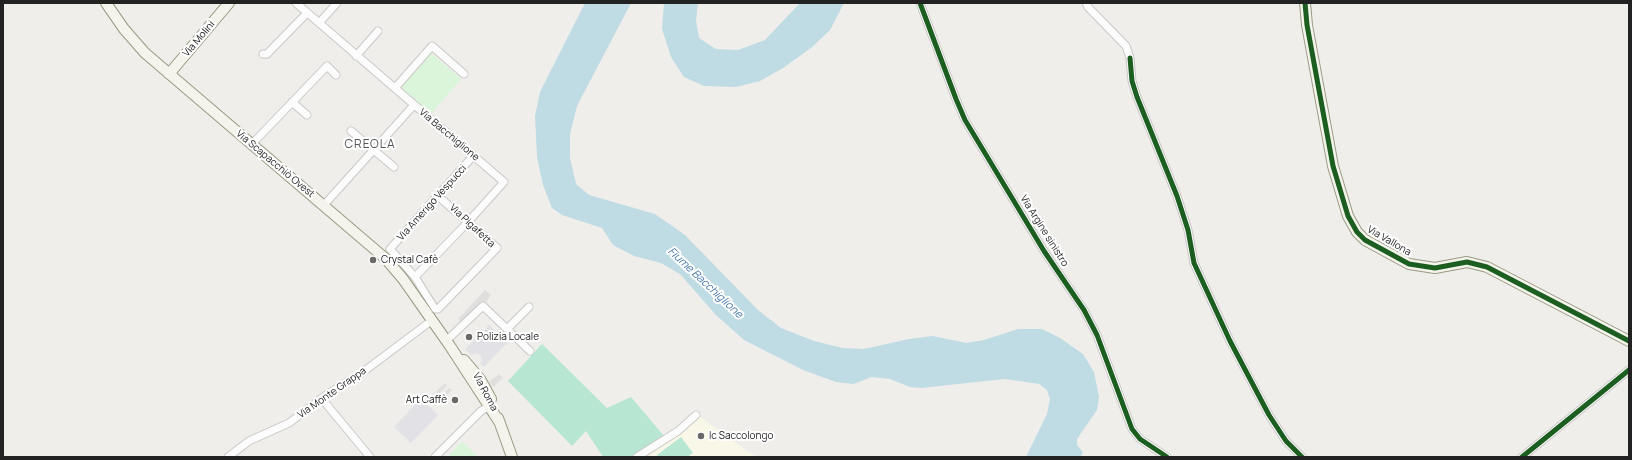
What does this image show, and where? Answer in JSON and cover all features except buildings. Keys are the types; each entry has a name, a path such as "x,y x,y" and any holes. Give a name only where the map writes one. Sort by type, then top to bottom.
{"main road":[{"name":"Via Scapacchiò Ovest","path":"106,3 137,44 169,74 380,253 399,266 422,298 431,321 438,331"},
{"name":"Via Molini","path":"169,74 229,3"},
{"name":"Via Vallona","path":"1305,3 1307,25 1333,166 1348,216 1357,232 1365,240 1409,264 1435,268 1467,262 1487,267 1629,341"},
{"name":"Via Roma","path":"438,331 480,379 500,423 512,457"},
{"name":"Via Roma","path":"448,343 500,423"}],"street":[{"name":"Via Bacchiglione","path":"296,3 504,182 468,222"},
{"path":"319,23 337,3"},
{"name":"Via Argine sinistro","path":"920,3 965,120 1044,252 1084,310 1096,335 1132,429 1140,438 1167,457"},
{"path":"1086,3 1088,8 1126,46 1130,58 1132,81 1137,97 1180,202 1188,230 1194,263 1230,341 1269,415 1286,441 1302,457"},
{"path":"263,54 267,54 307,13"},
{"path":"356,56 378,31"},
{"path":"395,88 432,46 464,74"},
{"path":"252,144 327,66 336,75"},
{"path":"292,102 306,115"},
{"path":"324,205 414,105"},
{"path":"350,131 394,167"},
{"name":"Via Amerigo Vespucci","path":"399,266 390,249 473,156"},
{"name":"Via Pigafetta","path":"422,298 435,309 438,309 497,248 438,196"},
{"path":"415,277 468,222"},
{"path":"399,266 415,277 422,298"},
{"path":"448,343 483,306 530,351"},
{"path":"507,329 529,307"},
{"name":"Via Monte Grappa","path":"228,457 249,441 289,423 363,372 431,321"},
{"path":"1522,457 1629,370"},
{"path":"322,399 370,457"},
{"path":"435,457 481,411 490,406"},
{"path":"637,457 678,431 696,415"}],"shaded area":[{"path":"485,290 491,295 483,306 463,324 458,319"},
{"path":"488,324 496,332 501,332 501,337 508,344 505,345 484,367 480,363 482,361 481,355 474,353 472,356 465,349 487,328"},
{"path":"499,374 503,378 493,387 489,382"},
{"path":"445,383 447,386 431,402 428,399"},
{"path":"449,388 452,390 435,406 433,404"},
{"path":"421,398 438,415 411,443 394,427"},
{"name":"Ic Saccolongo","path":"699,416 756,457 645,457"}],"green space":[{"path":"431,53 461,79 431,114 401,87"},
{"path":"542,344 607,408 631,397 664,436 631,457 603,457 586,431 572,446 508,381"},
{"path":"681,437 693,453 687,457 659,457 657,455"},
{"path":"462,441 478,457 447,457"}],"water":[{"name":"Fiume Bacchiglione","path":"585,3 631,3 577,106 570,134 570,158 576,184 589,195 655,214 685,235 758,310 781,328 814,341 843,348 864,349 909,339 933,336 966,343 984,340 1018,329 1042,329 1060,338 1083,354 1094,372 1099,397 1097,410 1077,439 1077,445 1083,452 1081,457 1026,457 1047,414 1050,399 1047,390 1039,384 1005,379 921,388 910,387 890,379 872,377 853,384 836,382 803,370 744,340 716,315 680,274 661,263 634,256 613,245 602,228 562,215 552,208 543,185 537,157 535,116 540,92"},
{"path":"664,3 698,3 696,21 699,38 716,49 738,50 765,40 800,3 844,3 830,30 811,48 783,68 760,81 736,87 704,86 684,77 671,57 662,29"}],"cycle path":[{"path":"920,3 965,120 1044,251 1084,310 1097,335 1132,429 1140,439 1167,457"},
{"path":"1305,3 1307,25 1333,166 1348,216 1357,232 1365,240 1409,264 1435,268 1467,262 1487,267 1629,341"},
{"path":"1130,58 1132,81 1177,196 1188,230 1194,263 1230,341 1269,415 1286,441 1302,457"},
{"path":"1522,457 1629,370"}],"place":[{"name":"Crystal Cafè","path":"373,260"},
{"name":"Polizia Locale","path":"469,337"},
{"name":"Art Caffè","path":"455,400"},
{"name":"Ic Saccolongo","path":"701,436"}],"district":[{"name":"CREOLA","path":"370,145"}]}
